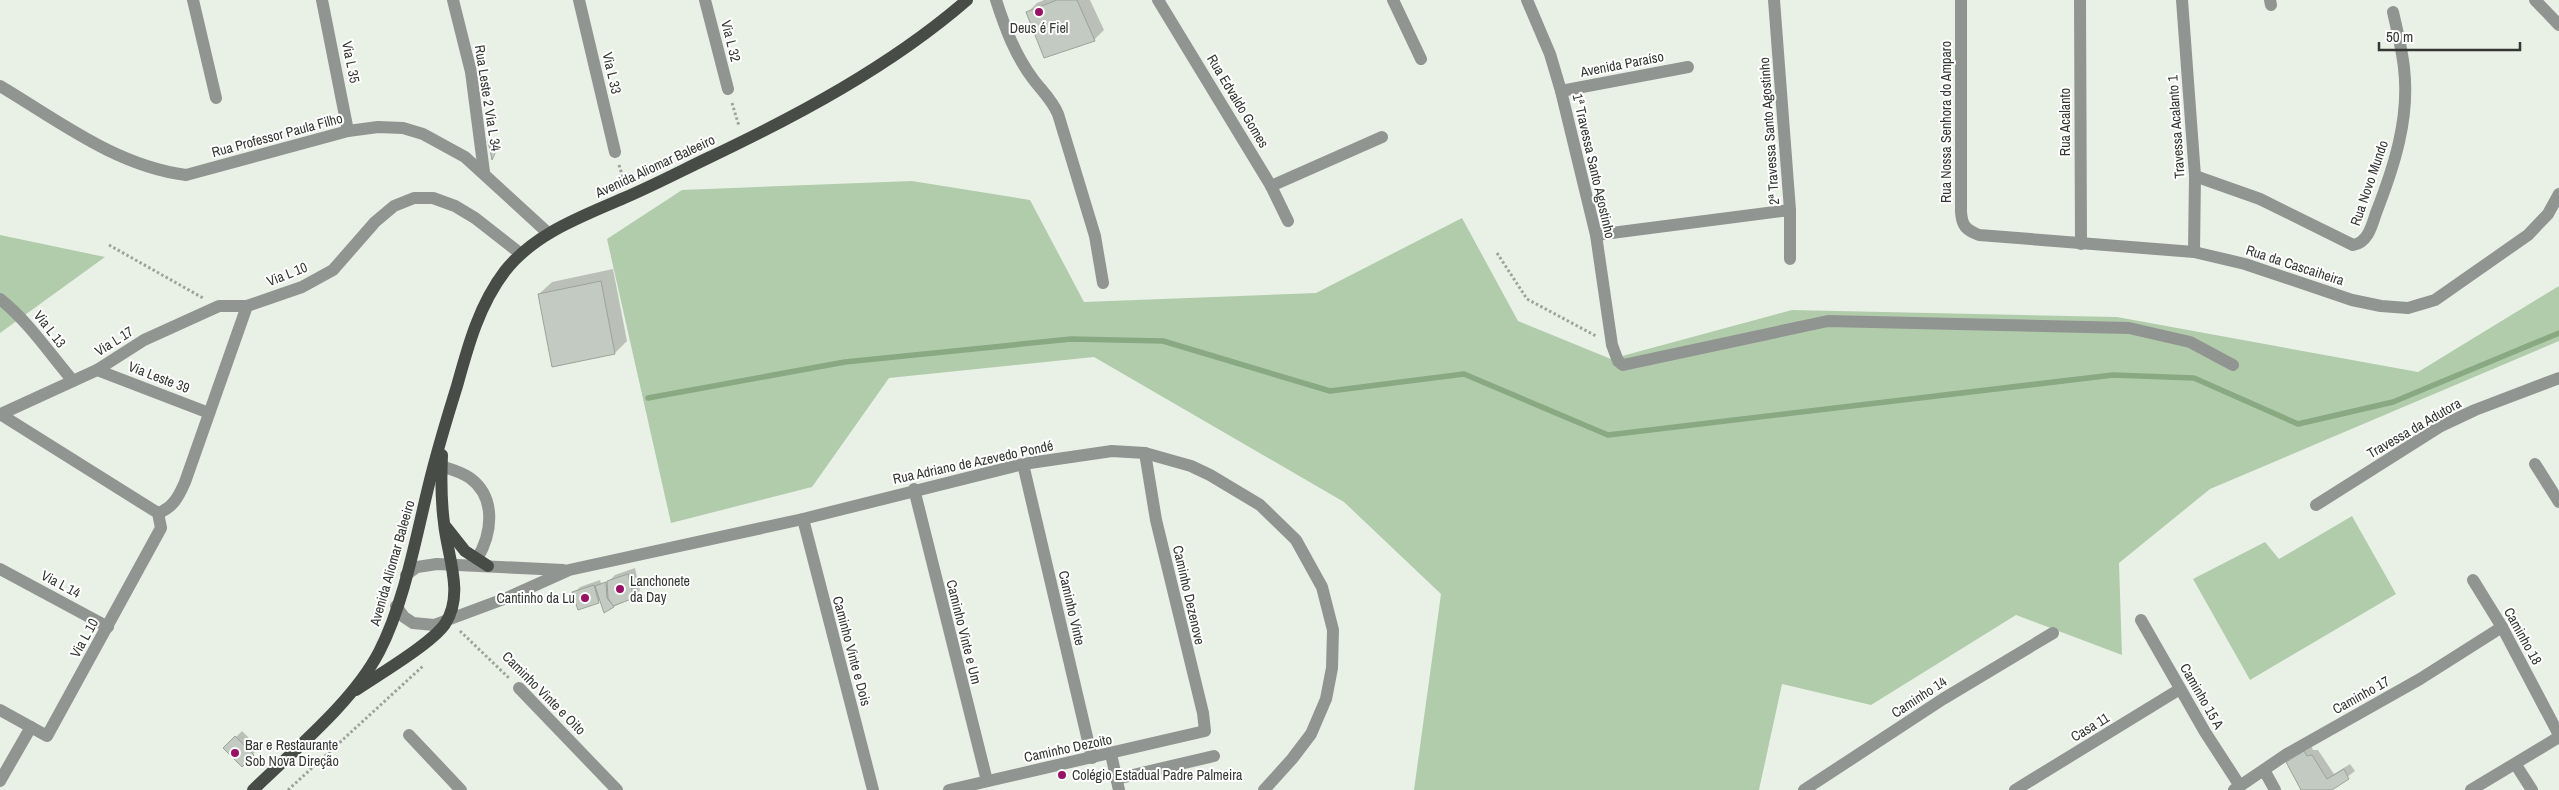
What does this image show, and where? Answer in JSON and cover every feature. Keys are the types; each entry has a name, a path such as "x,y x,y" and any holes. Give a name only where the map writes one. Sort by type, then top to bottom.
{"main road":[{"name":"Avenida Aliomar Baleeiro","path":"254,790 350,694 378,654 406,575 468,346 480,313 505,271 521,254 548,233 744,141 880,66 933,30 967,0"},
{"name":"Avenida Aliomar Baleeiro","path":"350,694 419,647 444,626 448,618 453,601 454,583 444,523 441,466 444,432"},
{"path":"444,523 454,540 482,562"}],"street":[{"path":"193,0 216,98"},
{"name":"Via L 35","path":"322,0 348,131"},
{"name":"Rua Leste 2 Via L 34","path":"454,0 471,72 484,172"},
{"name":"Via L 33","path":"579,0 616,152"},
{"name":"Via L 32","path":"705,0 728,89"},
{"path":"996,0 1018,56 1034,80 1052,101 1058,114 1095,236 1103,283"},
{"name":"Rua Edvaldo Gomes","path":"1158,0 1271,186 1288,221"},
{"path":"1393,0 1421,60"},
{"name":"1ª Travessa Santo Agostinho","path":"1527,0 1550,54 1561,91 1596,235 1612,345"},
{"name":"2ª Travessa Santo Agostinho","path":"1774,0 1790,210 1790,259"},
{"name":"Rua Nossa Senhora do Amparo","path":"1960,0 1961,212 1964,226 1969,231 1979,235"},
{"name":"Rua Acalanto","path":"2080,0 2080,244"},
{"name":"Travessa Acalanto 1","path":"2182,0 2195,176 2194,252"},
{"path":"2535,0 2559,25"},
{"name":"Rua Novo Mundo","path":"2195,176 2260,199 2353,244 2361,243 2367,236 2385,192 2403,128 2404,68 2393,12"},
{"name":"Avenida Paraíso","path":"1561,91 1688,67"},
{"name":"Rua Professor Paula Filho","path":"0,86 110,152 136,164 163,172 186,174 348,131 378,127 403,128 442,143 484,172 548,233"},
{"path":"1271,186 1382,137"},
{"name":"Rua da Cascaiheira","path":"1979,235 2194,252 2245,264 2352,300 2381,306 2408,308 2435,300 2528,235 2548,214 2559,194"},
{"name":"Via L 10","path":"247,306 302,286 333,270 375,222 394,206 414,198 434,198 455,206 475,218 521,254"},
{"path":"1596,235 1790,210"},
{"name":"Via L 13","path":"0,299 21,315 42,344 74,381"},
{"name":"Via L 17","path":"0,414 98,370 144,340 219,306 247,306"},
{"path":"158,513 167,510 180,494 247,306"},
{"path":"1612,345 1618,361 1623,365 1632,365 1828,321 2128,328 2190,342 2233,365"},
{"name":"Via Leste 39","path":"98,370 210,413"},
{"name":"Travessa da Adutora","path":"2316,505 2441,426 2475,410 2559,378"},
{"name":"Via L 17","path":"0,414 158,513"},
{"name":"Rua Adriano de Azevedo Pondé","path":"396,606 404,617 424,626 434,625 448,618 509,597 569,570 803,519 914,489 1022,464 1112,451 1145,453 1191,466 1210,475 1260,505 1296,540 1322,588 1333,630 1332,668 1326,698 1311,734 1292,759 1264,790"},
{"name":"Caminho Dezenove","path":"1145,453 1156,520 1206,728 1204,731 1193,735"},
{"name":"Caminho Vinte","path":"1022,464 1092,758"},
{"path":"2536,464 2559,502"},
{"path":"441,466 471,478 478,485 489,506 490,529 482,562"},
{"name":"Caminho Vinte e Um","path":"914,489 987,781"},
{"name":"Via L 10","path":"31,728 47,736 161,528 158,513"},
{"name":"Caminho Vinte e Dois","path":"803,519 873,790"},
{"name":"Rua Adriano de Azevedo Pondé","path":"406,575 425,565 482,562 532,570 569,570"},
{"name":"Via L 14","path":"0,568 108,627"},
{"name":"Caminho 18","path":"2473,580 2502,627 2559,736"},
{"name":"Caminho 15 A","path":"2141,620 2237,788"},
{"name":"Caminho 17","path":"2237,788 2287,754 2420,679 2502,627"},
{"name":"Caminho 14","path":"1804,790 1943,699 2053,633"},
{"name":"Caminho Vinte e Oito","path":"519,688 618,790"},
{"name":"Casa 11","path":"2015,790 2180,689"},
{"path":"0,710 31,728 0,781"},
{"path":"408,735 462,790"},
{"name":"Caminho Dezoito","path":"949,790 1193,735"},
{"path":"2471,790 2516,765 2559,736"},
{"path":"1111,754 1117,784 1214,756"},
{"path":"2516,765 2532,790"},
{"path":"2264,770 2275,790"}],"path":[{"path":"728,89 744,141"},
{"path":"616,152 628,196"},
{"path":"109,245 219,306"},
{"path":"1497,253 1527,299 1612,345"},
{"name":"Caminho Vinte e Oito","path":"448,618 460,632 519,688"},
{"path":"453,638 460,632"},
{"path":"288,790 424,665"}],"green space":[{"path":"912,181 1030,200 1084,302 1316,293 1462,218 1518,321 1611,359 1792,310 2117,317 2418,372 2559,286 2559,341 2210,489 2119,563 2122,655 2016,615 1871,705 1782,684 1759,790 1414,790 1441,594 1344,502 1094,357 889,378 812,487 671,523 607,239 682,190"},
{"path":"0,235 105,257 0,333"},
{"path":"2352,516 2396,594 2250,680 2193,579 2265,542 2279,559"}],"building":[{"path":"1057,0 1077,0 1095,41 1044,58 1026,12"},
{"path":"488,141 500,142 492,160"},
{"path":"601,281 615,354 552,367 538,294"},
{"name":"Lanchonete da Day","path":"628,574 634,598 613,606 608,598 607,581"},
{"path":"606,582 607,598 614,607 604,613 595,586"},
{"name":"Cantinho da Lu","path":"594,585 599,603 578,610 572,592"},
{"path":"235,736 254,755 242,767 223,748"},
{"path":"2304,751 2307,756 2312,755 2327,779 2344,769 2349,779 2332,790 2301,790 2286,762"}],"waterway":[{"path":"648,398 845,362 1071,339 1163,341 1330,391 1464,374 1608,435 2113,375 2194,378 2298,424 2393,402 2559,333"}],"place":[{"name":"Deus é Fiel","path":"1039,12"},
{"name":"Lanchonete da Day","path":"620,589"},
{"name":"Cantinho da Lu","path":"585,598"},
{"name":"Bar e Restaurante Sob Nova Direção","path":"235,753"},
{"name":"Colégio Estadual Padre Palmeira","path":"1062,775"}]}
